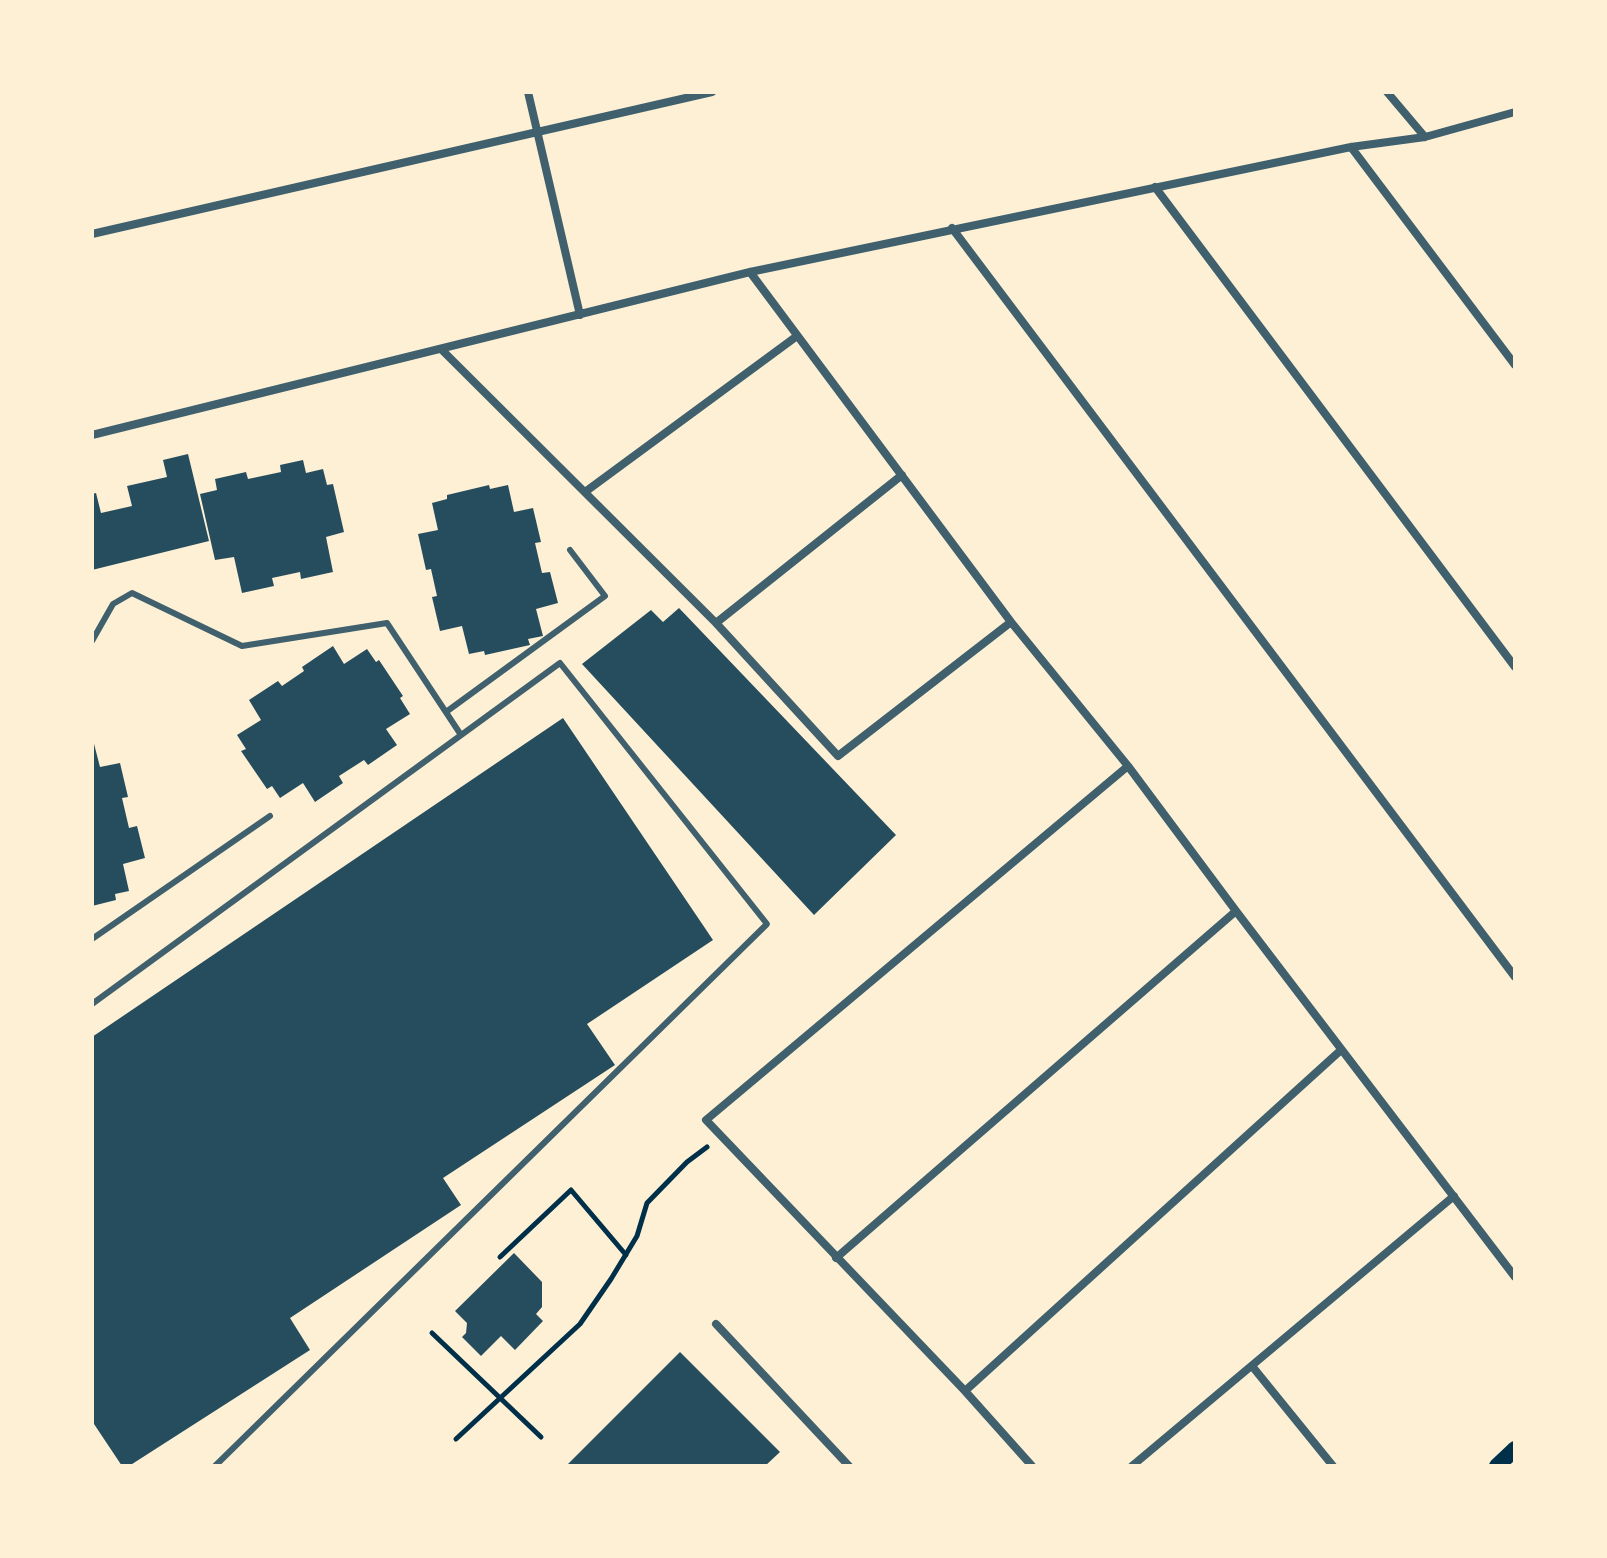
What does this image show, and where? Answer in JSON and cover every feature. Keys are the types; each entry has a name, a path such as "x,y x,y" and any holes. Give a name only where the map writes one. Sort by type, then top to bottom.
{"main road":[{"path":"1497,1466 1515,1449"}],"street":[{"path":"528,92 580,315"},
{"path":"92,234 712,92"},
{"path":"1387,92 1425,137"},
{"path":"92,435 750,272 1351,147 1425,137 1515,112"},
{"path":"1351,147 1515,365"},
{"path":"1155,187 1515,667"},
{"path":"952,228 1515,977"},
{"path":"750,272 1011,622 1128,766 1515,1277"},
{"path":"585,492 797,336"},
{"path":"442,350 716,623 838,756 1011,622"},
{"path":"716,623 902,475"},
{"path":"1032,1466 965,1391 706,1120 1128,766"},
{"path":"836,1258 1236,911"},
{"path":"965,1391 1341,1050"},
{"path":"1132,1466 1454,1196"},
{"path":"716,1324 849,1466"},
{"path":"1252,1366 1333,1466"}],"lane":[{"path":"446,712 605,596 570,550"},
{"path":"92,641 113,604 132,593 242,646 387,623 461,735"},
{"path":"92,1004 560,663 767,924 215,1466"},
{"path":"92,939 270,816"}],"path":[{"path":"456,1439 580,1324 637,1236 647,1203 687,1162 722,1136"},
{"path":"500,1257 571,1190 626,1255"},
{"path":"432,1333 541,1437"}],"building":[{"path":"188,454 209,541 92,570 92,494 96,493 101,513 132,506 127,486 167,477 163,460"},
{"path":"303,460 306,473 323,469 327,485 333,484 344,532 326,537 333,572 301,579 300,572 272,578 274,586 242,593 234,557 215,560 200,494 217,490 215,479 246,472 248,479 281,472 280,465"},
{"path":"489,485 490,489 508,485 514,512 533,508 541,542 535,543 542,573 550,572 558,603 536,609 543,636 528,639 530,645 485,655 484,651 469,654 462,626 440,631 432,597 437,596 431,569 426,570 418,534 438,530 432,503 447,499 447,495"},
{"path":"679,608 896,835 814,915 582,664 651,610 663,622"},
{"path":"333,646 344,664 367,649 376,662 379,660 403,696 400,698 410,714 386,729 397,745 368,765 364,760 339,776 343,783 315,802 303,783 280,798 272,786 267,789 241,751 246,749 237,735 261,720 249,700 278,681 282,686 304,671 302,667"},
{"path":"563,718 713,940 587,1024 615,1065 443,1178 461,1205 290,1318 310,1350 129,1466 122,1466 92,1421 92,1037"},
{"path":"92,736 100,767 120,763 128,797 122,798 129,828 137,826 145,858 123,864 129,891 115,894 116,900 92,906"},
{"path":"514,1253 542,1282 542,1307 536,1314 543,1321 515,1350 501,1336 481,1356 462,1337 466,1333 467,1323 455,1311"},
{"path":"680,1352 780,1452 765,1466 566,1466"}]}
